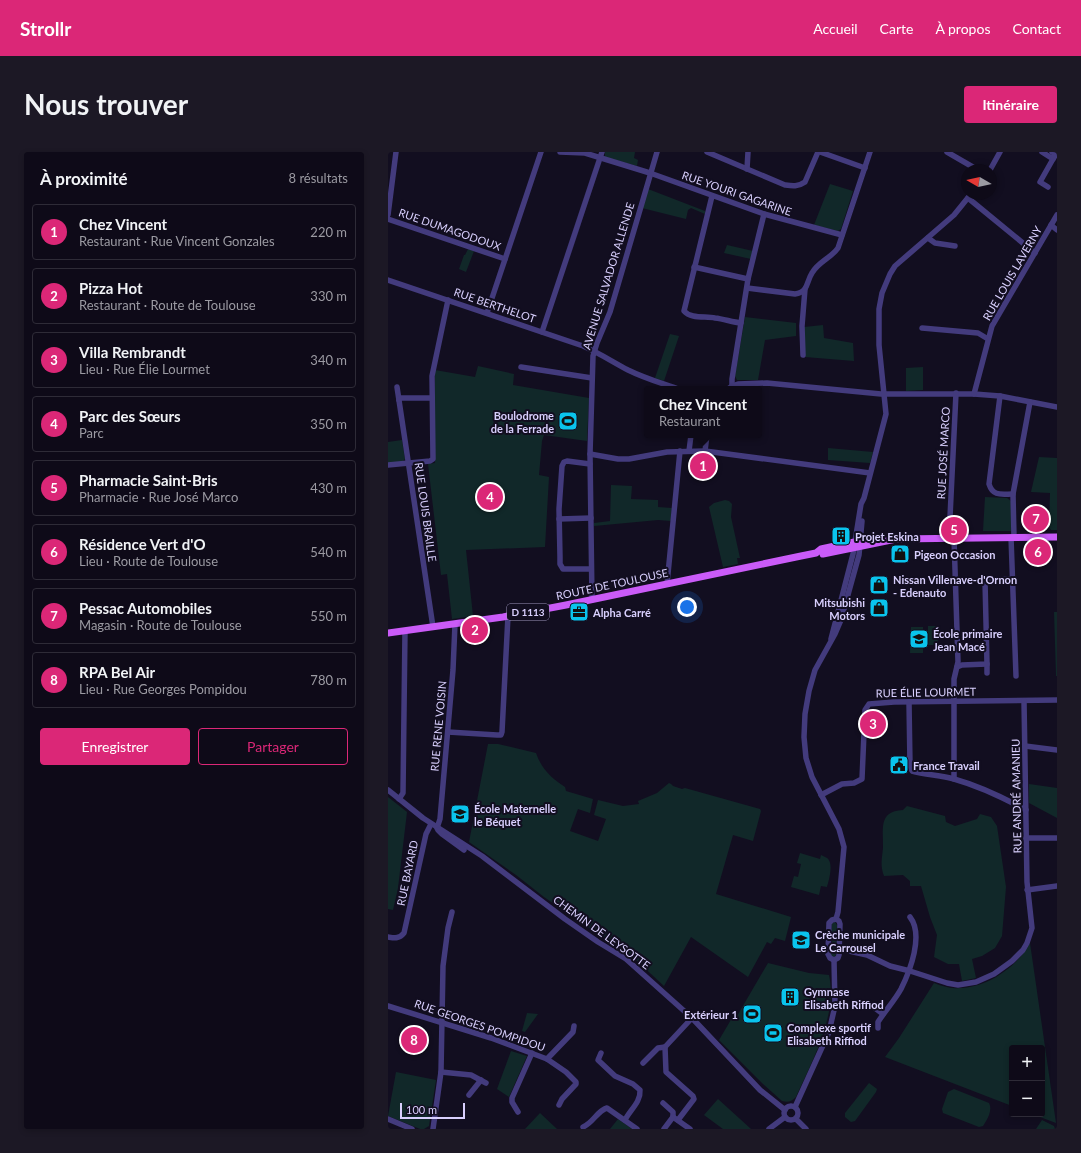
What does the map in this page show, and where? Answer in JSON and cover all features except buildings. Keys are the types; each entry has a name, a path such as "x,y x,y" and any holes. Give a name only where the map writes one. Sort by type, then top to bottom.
{"main road":[{"name":"ROUTE DE TOULOUSE","path":"388,633 508,616 592,600 816,553 821,549 857,544 876,538 883,541 902,539 1057,537"}],"street":[{"path":"388,215 396,152"},
{"path":"487,313 541,152"},
{"name":"RUE YOURI GAGARINE","path":"560,152 601,155 764,214 842,235"},
{"name":"AVENUE SALVADOR ALLENDE","path":"592,600 590,454 594,351 611,306 657,152"},
{"path":"706,152 785,185 797,186 802,184 807,178 819,152 865,168"},
{"path":"747,169 748,152"},
{"path":"803,355 802,326 805,289 815,268 833,255 838,248 870,152"},
{"path":"947,152 968,164"},
{"path":"993,164 1000,152"},
{"path":"1047,153 1053,159 1040,182 1048,187"},
{"path":"542,332 601,155"},
{"path":"712,196 684,311 688,314 700,317 741,323"},
{"path":"836,919 838,912 844,846 839,829 812,777 806,758 804,737 805,714 809,691 815,670 831,639 857,544 864,498 886,414 878,338 879,308 882,294 895,266 954,215 967,200"},
{"path":"975,200 1035,253"},
{"path":"730,386 748,280 764,214"},
{"name":"RUE LOUIS LAVERNY","path":"974,394 992,326 1057,215"},
{"name":"RUE DUMAGODOUX","path":"388,219 506,259"},
{"path":"1051,225 1057,230"},
{"path":"928,238 935,242 955,246"},
{"path":"694,267 748,280"},
{"name":"RUE BERTHELOT","path":"388,280 594,351 627,370 669,386"},
{"path":"747,288 795,294 801,293 805,289"},
{"path":"388,465 430,461 433,459 432,376 448,300"},
{"path":"922,328 978,333 988,339"},
{"path":"521,367 592,378"},
{"path":"735,386 745,384 771,384 885,394 974,394 1000,396 1057,407"},
{"name":"RUE LOUIS BRAILLE","path":"397,387 433,627"},
{"name":"RUE JOSÉ MARCO","path":"953,779 954,679 957,667 951,538 956,393"},
{"path":"1000,396 989,484 991,490 995,493 1014,494"},
{"path":"399,400 400,398 432,398"},
{"path":"1016,676 1013,579 1014,494 1030,402"},
{"path":"689,451 691,438"},
{"path":"705,451 707,438"},
{"path":"590,454 618,459 629,459 680,451 705,451 870,473"},
{"path":"667,584 680,451"},
{"path":"590,464 567,461 564,462 562,466 560,566 565,569 591,569"},
{"path":"560,519 591,518"},
{"path":"987,673 985,581 1013,579"},
{"path":"448,732 496,735 500,735 502,732 508,616"},
{"name":"RUE RENE VOISIN","path":"437,828 440,820 448,732 455,624"},
{"path":"399,799 403,793 405,631"},
{"path":"957,667 962,665 987,664"},
{"name":"RUE ÉLIE LOURMET","path":"821,796 842,784 854,783 862,779 864,710 871,703 1057,700"},
{"name":"RUE ANDRÉ AMANIEU","path":"840,949 867,955 890,966 958,985 976,982 994,974 1017,958 1023,950 1031,934 1026,838 1024,701"},
{"path":"909,702 910,770 953,779 1006,800 1026,810"},
{"path":"1025,746 1057,750"},
{"name":"CHEMIN DE LEYSOTTE","path":"388,790 437,828 442,834 467,852 488,861 594,939 626,959 692,1018 756,1086 785,1110"},
{"name":"RUE BAYARD","path":"388,937 398,938 404,933 426,834 431,824"},
{"path":"1026,838 1057,838"},
{"path":"1028,890 1057,886"},
{"path":"433,1129 441,1072 443,966 449,920 452,912"},
{"path":"878,1028 878,1022 901,989 915,949 916,937 914,922 910,917"},
{"path":"834,960 839,956 840,949 840,924 836,919"},
{"path":"834,960 828,955 829,923 836,919"},
{"path":"796,1119 798,1114 795,1107 826,1041 833,1018 835,994 834,960"},
{"path":"868,1003 883,1014"},
{"name":"RUE GEORGES POMPIDOU","path":"388,1006 441,1022 547,1059 566,1072 576,1082 559,1105"},
{"path":"643,1063 658,1048 665,1047 692,1018"},
{"path":"547,1059 548,1056 573,1032 574,1026"},
{"path":"664,1129 694,1099 693,1096 666,1072 665,1047"},
{"path":"518,1112 512,1102 512,1098 532,1053"},
{"path":"601,1053 598,1060 615,1076 633,1084 640,1090 636,1105 625,1120"},
{"path":"441,1072 471,1075 486,1083"},
{"path":"469,1095 481,1080"},
{"path":"663,1103 673,1112 675,1118 690,1129"},
{"path":"785,1117 785,1110 788,1107 795,1107"},
{"path":"583,1127 588,1125 605,1108 609,1109 637,1129"},
{"path":"785,1117 791,1121 796,1119"},
{"path":"769,1129 785,1117"},
{"path":"388,1119 412,1129"},
{"path":"796,1119 806,1129"}],"green space":[{"path":"605,152 635,152 634,158 638,160 637,166 605,157"},
{"path":"830,184 853,191 841,229 838,231 814,225"},
{"path":"648,189 705,211 705,214 691,208 688,210 686,219 642,208"},
{"path":"727,245 753,251 751,259 724,253"},
{"path":"468,249 474,251 466,272 459,269"},
{"path":"745,317 796,323 796,336 765,340 758,380 737,380 735,376"},
{"path":"823,325 824,338 853,343 854,361 805,357 804,327"},
{"path":"670,334 679,336 664,381 655,378"},
{"path":"478,366 514,374 513,385 589,398 587,441 544,435 542,441 539,475 549,477 545,547 466,550 473,616 452,619 447,574 441,575 428,464 435,463 435,370 475,377"},
{"path":"923,367 923,390 906,391 906,368"},
{"path":"402,440 405,459 402,462 388,464 388,442"},
{"path":"828,448 873,452 870,463 828,460"},
{"path":"1039,457 1057,458 1057,530 1051,530 1049,527 1050,493 1031,492"},
{"path":"611,485 632,486 631,499 658,500 658,507 672,508 671,521 658,520 594,526 594,523 610,521"},
{"path":"985,497 1007,498 1011,501 1011,531 983,531"},
{"path":"725,500 732,504 731,517 740,558 737,558 738,564 723,567 709,507 714,503"},
{"path":"1054,612 1057,612 1057,676 1056,676"},
{"path":"928,626 938,626 938,645 928,645"},
{"path":"911,627 923,627 923,653 910,653"},
{"path":"488,744 498,744 536,753 544,768 555,780 565,787 566,791 593,799 590,813 578,809 570,831 598,841 606,819 594,815 598,800 623,806 639,804 638,801 657,793 669,783 682,789 685,788 760,809 761,811 753,841 733,835 716,894 791,917 785,941 775,938 771,944 767,942 748,977 691,937 664,986 637,961 544,897 469,842"},
{"path":"1029,784 1057,788 1057,818 1029,803"},
{"path":"388,797 407,812 398,888 393,910 388,909"},
{"path":"907,806 945,816 946,822 955,826 977,819 980,814 991,817 997,826 1006,887 1002,936 995,948 982,956 972,959 976,978 962,981 959,964 948,964 934,957 937,935 921,886 910,886 910,881 903,875 884,876 882,862 884,823 889,814 895,811 903,810"},
{"path":"800,853 820,859 821,855 829,860 831,868 827,887 821,886 819,895 791,887 794,876 798,877 801,864 797,863"},
{"path":"835,922 837,925 836,955 834,957 831,956 830,944 832,943 833,937 831,936 832,923"},
{"path":"1030,943 1045,1045 1009,1045 1009,1105 885,1057 934,983 946,987 956,988 970,987 980,984 990,980 1009,968"},
{"name":"Complexe sportif Elisabeth Riffiod","path":"768,963 809,973 829,975 831,990 830,1006 822,1038 796,1097 788,1102 782,1101 763,1084 719,1040 732,1018 737,1016"},
{"path":"527,1013 538,1014 525,1032 522,1031"},
{"path":"1045,1047 1056,1123 1040,1117 1045,1117"},
{"path":"511,1051 527,1056 509,1097 497,1089"},
{"path":"396,1072 436,1080 429,1126 424,1129 420,1129 388,1116"},
{"path":"869,1083 877,1089 876,1092 855,1121 851,1122 845,1117 845,1113"},
{"path":"954,1089 989,1103 990,1112 983,1126 979,1127 943,1113 942,1109 948,1092"},
{"path":"718,1099 751,1129 723,1129 704,1115"},
{"path":"540,1113 557,1129 525,1129"},
{"path":"618,1119 632,1129 610,1129"},
{"path":"1042,1120 1054,1126 1055,1129 1036,1129"}],"place":[{"name":"Boulodrome de la Ferrade","path":"568,421"},
{"name":"Chez Vincent","path":"703,466"},
{"name":"Parc des Sœurs","path":"490,497"},
{"name":"Pessac Automobiles","path":"1036,519"},
{"name":"Pharmacie Saint-Bris","path":"954,530"},
{"name":"Projet Eskina","path":"841,536"},
{"name":"Résidence Vert d'O","path":"1038,552"},
{"name":"Pigeon Occasion","path":"900,554"},
{"name":"Nissan Villenave-d'Ornon - Edenauto","path":"879,585"},
{"name":"Mitsubishi Motors","path":"879,608"},
{"name":"Alpha Carré","path":"579,612"},
{"name":"Pizza Hot","path":"475,630"},
{"name":"École primaire Jean Macé","path":"919,639"},
{"name":"Villa Rembrandt","path":"873,724"},
{"name":"France Travail","path":"899,765"},
{"name":"École Maternelle le Béquet","path":"460,814"},
{"name":"Crèche municipale Le Carrousel","path":"801,940"},
{"name":"Gymnase Elisabeth Riffiod","path":"790,997"},
{"name":"Extérieur 1","path":"752,1014"},
{"name":"Complexe sportif Elisabeth Riffiod","path":"773,1033"},
{"name":"RPA Bel Air","path":"414,1040"}]}
